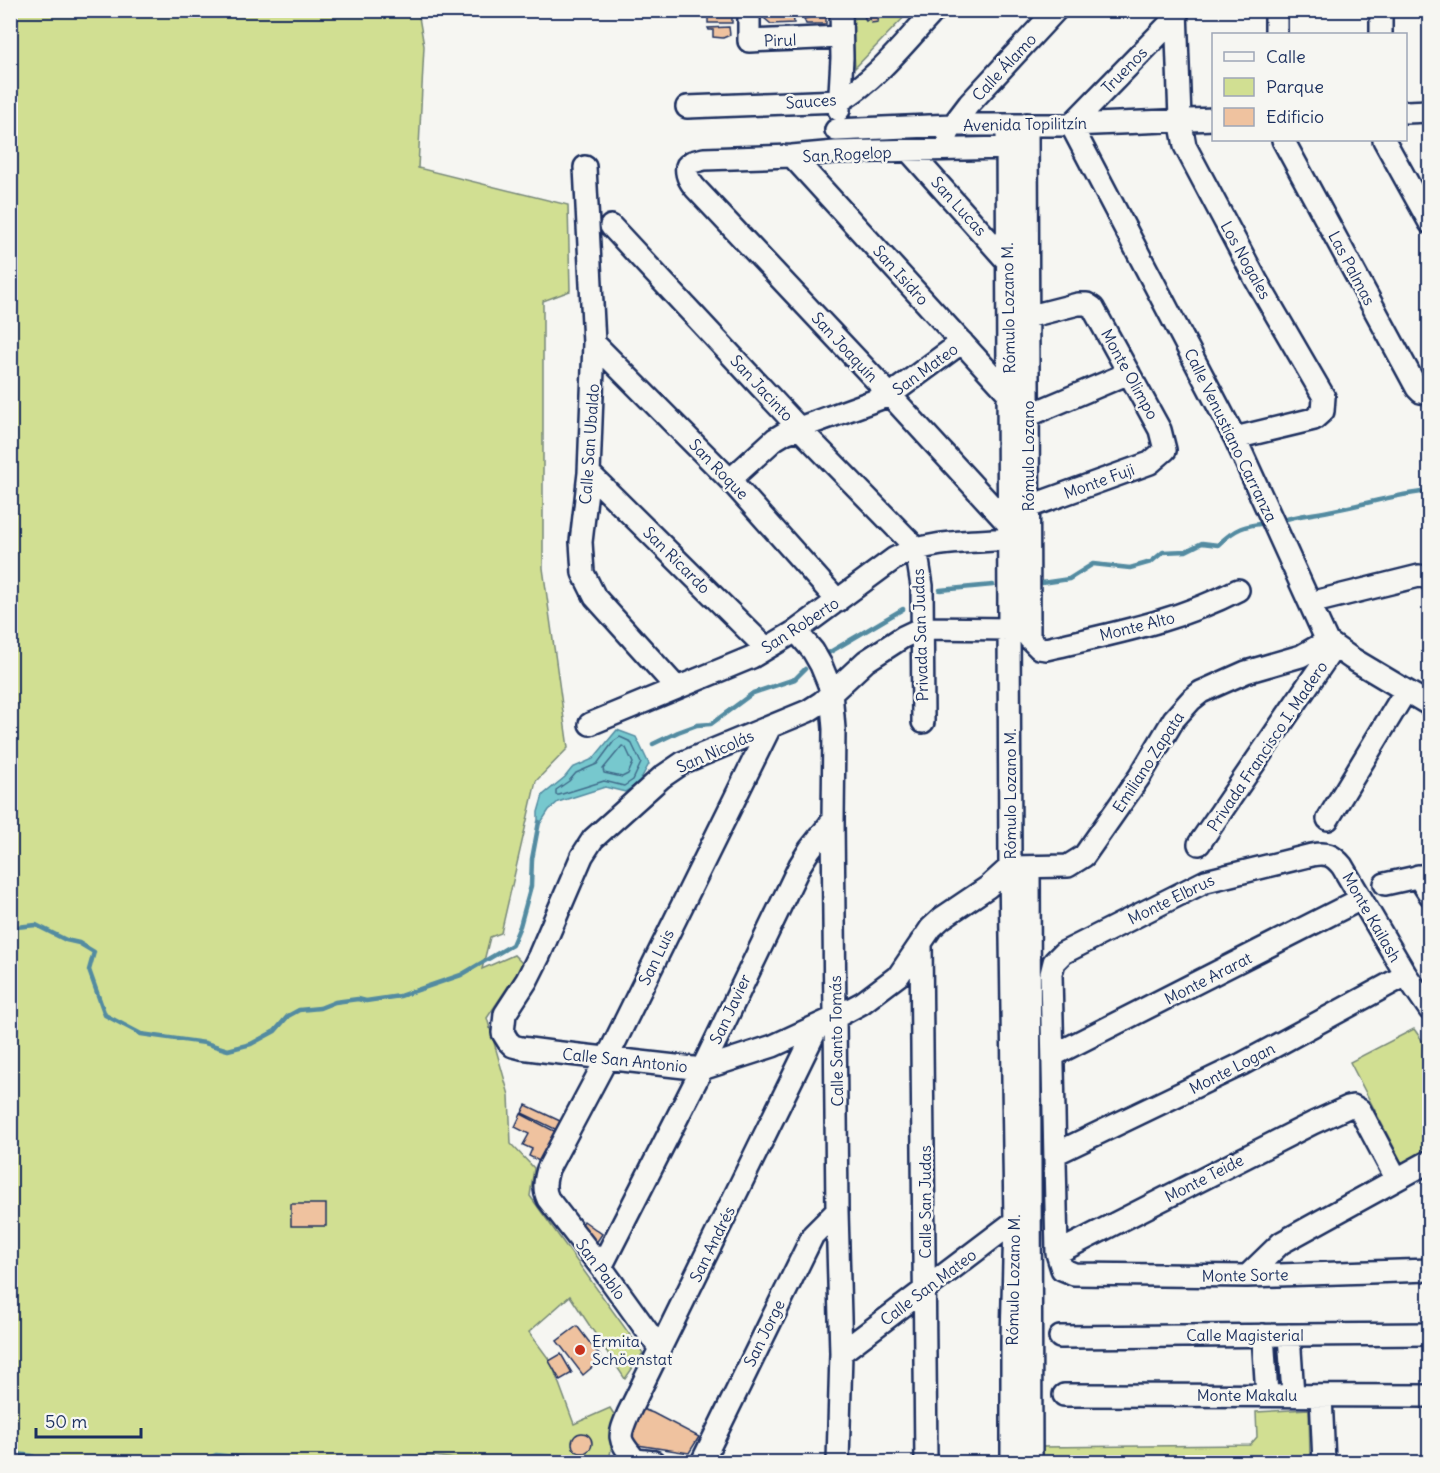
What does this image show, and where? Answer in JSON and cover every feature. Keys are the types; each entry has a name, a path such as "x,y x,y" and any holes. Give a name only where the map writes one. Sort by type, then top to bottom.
{"street":[{"name":"Pirul","path":"749,10 749,41 841,37"},
{"path":"835,152 840,101 841,10"},
{"name":"Sauces","path":"687,107 840,101 873,77 935,10"},
{"name":"Calle Álamo","path":"940,151 952,125 969,104 1056,10"},
{"path":"1276,10 1276,33"},
{"path":"1381,10 1381,33"},
{"name":"Los Nogales","path":"1176,13 1180,119 1182,137 1188,153 1256,280 1324,397 1323,411 1314,419 1235,438"},
{"name":"Truenos","path":"1071,125 1176,13"},
{"path":"1407,112 1430,111"},
{"name":"Avenida Topilitzín","path":"836,130 952,125 1071,125 1212,119"},
{"name":"Rómulo Lozano M.","path":"1012,1462 1021,1340 1015,1221 1020,868 1010,629 1008,148 1017,124"},
{"name":"Rómulo Lozano","path":"1017,124 1027,317 1028,632 1032,644"},
{"name":"Calle Venustiano Carranza","path":"1071,125 1235,438 1331,644"},
{"name":"Las Palmas","path":"1284,141 1417,388 1427,393"},
{"path":"1385,141 1430,223"},
{"name":"San Rogelop","path":"687,166 704,159 835,152 1008,148"},
{"name":"San Lucas","path":"909,151 1008,262"},
{"name":"San Isidro","path":"792,156 1009,394"},
{"name":"San Joaquín","path":"687,166 690,181 699,192 890,395 1010,532"},
{"name":"Calle San Ubaldo","path":"585,167 594,343 589,473 581,542 583,573 595,597 676,687"},
{"name":"San Jacinto","path":"611,226 799,428 916,548"},
{"name":"Monte Olimpo","path":"1027,317 1072,305 1087,304 1096,312 1160,430 1166,450"},
{"name":"San Mateo","path":"730,480 775,440 799,428 890,395 962,342"},
{"name":"San Roque","path":"594,343 730,480 838,601"},
{"path":"1027,416 1129,373"},
{"name":"Monte Fuji","path":"1028,507 1150,463 1166,450"},
{"name":"San Ricardo","path":"589,473 765,647"},
{"name":"San Roberto","path":"590,724 752,657 765,647 796,631 895,558 916,548 1010,532"},
{"name":"Privada San Judas","path":"916,548 922,586 923,723"},
{"path":"1310,603 1419,576 1430,580"},
{"name":"Monte Alto","path":"1032,644 1046,649 1182,615 1238,590"},
{"name":"San Nicolás","path":"503,1033 505,1014 539,956 582,856 593,839 662,777 684,762 808,711 822,702 831,691 885,648 922,628 1010,629"},
{"name":"Calle Santo Tomás","path":"796,631 806,640 821,665 831,691 834,729 827,1022 837,1211 841,1353 838,1462"},
{"path":"1331,644 1405,692 1430,705"},
{"name":"Privada Francisco I. Madero","path":"1199,844 1331,644"},
{"name":"Emiliano Zapata","path":"1020,868 1068,866 1084,856 1140,776 1174,719 1191,700 1214,686 1246,672 1301,656 1331,644"},
{"path":"1328,819 1405,692"},
{"name":"San Luis","path":"544,1188 548,1169 607,1058 770,727"},
{"name":"San Javier","path":"601,1267 702,1069 800,865 833,820"},
{"name":"Monte Elbrus","path":"1054,1055 1051,989 1054,962 1069,950 1206,881 1312,855 1333,856"},
{"name":"Monte Kailash","path":"1333,856 1342,866 1406,975 1430,1010"},
{"path":"1020,868 1021,1340 1031,1462"},
{"name":"Calle San Antonio","path":"503,1033 513,1046 521,1048 702,1069 773,1046 827,1022 862,1003 899,975 931,928 942,918 1020,868"},
{"path":"1384,884 1424,875 1430,895"},
{"name":"Monte Ararat","path":"1054,1055 1361,899"},
{"name":"Calle San Judas","path":"921,942 926,1462"},
{"name":"Monte Logan","path":"1055,1154 1242,1064 1406,975"},
{"name":"San Andrés","path":"642,1462 622,1444 620,1436 632,1405 827,1022"},
{"path":"1054,1055 1059,1261"},
{"name":"Monte Teide","path":"1059,1261 1344,1108 1353,1106 1363,1114 1396,1178"},
{"path":"1247,1276 1281,1243 1430,1161"},
{"name":"San Pablo","path":"544,1188 548,1199 660,1349"},
{"name":"San Jorge","path":"702,1462 813,1235 827,1218 837,1211"},
{"name":"Calle San Mateo","path":"841,1353 1015,1221"},
{"name":"Monte Sorte","path":"1059,1261 1074,1274 1247,1276 1430,1270"},
{"name":"Calle Magisterial","path":"1060,1337 1430,1334"},
{"path":"1263,1335 1267,1395"},
{"path":"1289,1335 1293,1395"},
{"name":"Monte Makalu","path":"1064,1395 1430,1396"},
{"path":"1321,1396 1324,1462"}],"green space":[{"path":"851,10 910,11 855,68"},
{"path":"10,11 418,11 424,46 418,168 568,205 570,291 543,301 543,568 568,748 536,781 501,933 490,937 482,969 514,955 523,964 487,1018 509,1095 511,1144 534,1168 530,1196 643,1353 625,1379 570,1296 529,1332 551,1362 574,1424 610,1408 617,1419 609,1460 613,1462 474,1462 434,1456 399,1457 398,1462 11,1462"},
{"path":"1414,1029 1429,1050 1429,1151 1403,1165 1350,1062"},
{"path":"1309,1409 1310,1462 1040,1462 1039,1447 1250,1445 1257,1437 1256,1412"}],"water":[{"path":"617,730 636,737 649,764 638,784 625,792 605,787 558,802 549,810 538,827 538,812 543,795 565,777 572,768 593,759"}],"building":[{"path":"708,10 732,11 732,23 708,23"},
{"path":"764,10 793,11 794,23 771,24 764,18"},
{"path":"826,10 826,24 806,24 804,19 811,17 811,11"},
{"path":"862,10 879,10 878,22 871,23 870,18 866,21"},
{"path":"729,27 730,35 723,38 713,37 713,30 708,28"},
{"path":"526,1105 560,1121 557,1130 522,1113"},
{"path":"521,1114 558,1133 543,1163 529,1156 532,1149 523,1145 529,1134 515,1127"},
{"path":"291,1204 326,1204 326,1226 291,1226"},
{"path":"584,1221 602,1234 596,1243 578,1230"},
{"name":"Ermita Schöenstat","path":"577,1326 602,1359 583,1375 557,1341"},
{"path":"561,1354 572,1373 560,1380 549,1361"},
{"path":"642,1409 699,1437 689,1453 631,1444 626,1436"},
{"path":"582,1433 589,1436 592,1443 589,1450 582,1453 575,1450 572,1443 575,1436"}],"waterway":[{"path":"1279,521 1430,491"},
{"path":"1042,583 1069,579 1093,564 1130,568 1151,562 1163,552 1186,551 1202,543 1218,545 1241,528 1268,523"},
{"path":"940,590 993,585"},
{"path":"825,655 903,609"},
{"path":"653,744 697,725 711,724 753,693 795,679 805,669"},
{"path":"10,922 16,927 36,925 66,940 79,943 94,952 89,970 105,1015 141,1034 205,1043 228,1050 251,1044 275,1031 288,1016 299,1010 320,1008 335,1002 358,999 366,1001 400,996 461,975 512,945 531,886 532,859 539,822"},
{"path":"10,1453 32,1456 43,1462"},
{"path":"199,1462 216,1455 280,1462"}],"place":[{"name":"Ermita Schöenstat","path":"580,1350"}]}
